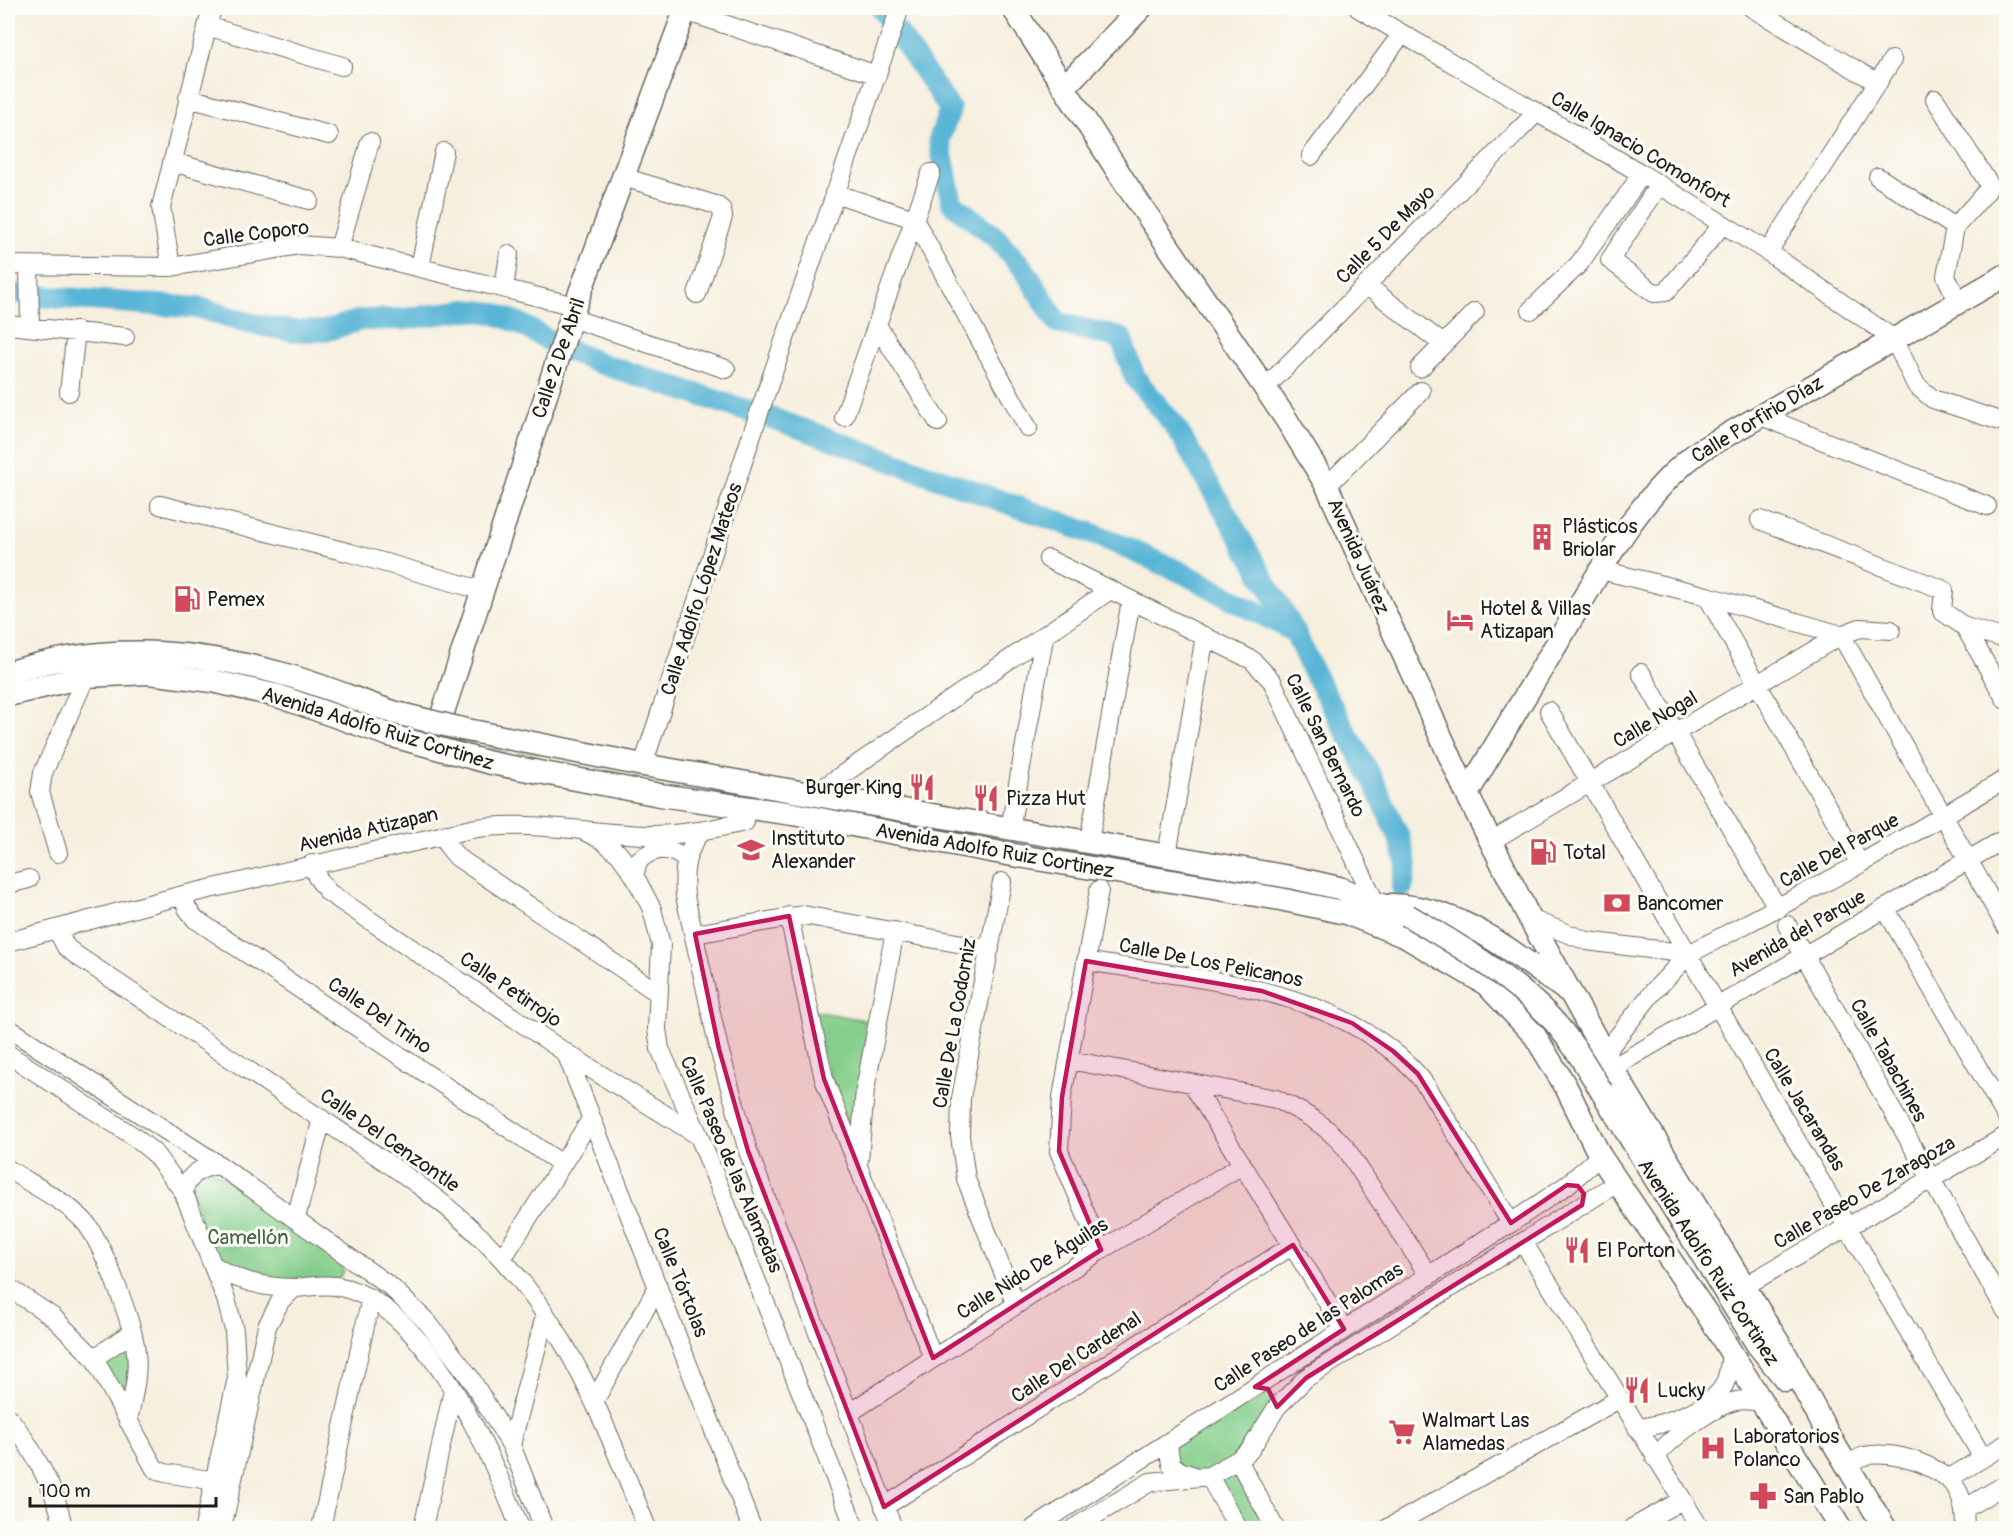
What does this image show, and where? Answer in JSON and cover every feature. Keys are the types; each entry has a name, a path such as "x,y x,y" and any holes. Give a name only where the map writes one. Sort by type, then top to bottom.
{"main road":[{"name":"Avenida Juárez","path":"1013,8 1065,75 1128,188 1265,388 1327,486 1467,794 1530,919 1608,1061"},
{"path":"1065,75 1141,8"},
{"name":"Calle 2 De Abril","path":"443,712 480,591 573,312 685,9"},
{"name":"Calle Porfirio Díaz","path":"1467,794 1601,570 1642,509 1682,464 2007,275"},
{"path":"285,674 366,692 430,712 437,704 462,621 480,591"},
{"name":"Avenida Adolfo Ruiz Cortinez","path":"8,673 33,664 91,653 150,651 216,660 285,674 396,713 462,729 644,765 1295,878 1339,888 1380,902 1469,950 1547,1014 1572,1045 1757,1344 1828,1434"},
{"name":"Avenida Adolfo Ruiz Cortinez","path":"8,695 86,676 149,674 212,681 279,696 439,750 538,773 660,795 793,814 1007,854 1280,899 1346,914 1406,937 1452,963 1497,993 1535,1036 1566,1087 1600,1156"},
{"path":"540,760 660,795"},
{"path":"1380,902 1436,910 1473,927 1573,994"},
{"path":"1497,993 1512,993 1519,990 1527,977 1526,962"},
{"path":"1709,1317 1668,1231 1598,1108 1595,1094 1596,1076 1608,1061 1885,1528"},
{"path":"1600,1156 1709,1317 1840,1528"}],"street":[{"path":"171,267 161,214 172,162 212,8"},
{"name":"Calle Adolfo López Mateos","path":"644,765 759,413 900,8"},
{"name":"Calle Ignacio Comonfort","path":"1358,8 1723,224 1768,252 1894,339"},
{"path":"1752,8 1878,83"},
{"path":"685,9 877,75"},
{"path":"207,26 342,66"},
{"path":"1311,156 1401,35"},
{"path":"1768,252 1892,60"},
{"path":"188,98 329,135"},
{"path":"1935,99 1989,184 1987,191 1955,227 1946,276 1958,302"},
{"name":"Calle 5 De Mayo","path":"1265,388 1537,112"},
{"path":"339,248 370,142"},
{"path":"420,267 444,152"},
{"path":"172,162 309,200"},
{"path":"844,417 931,173"},
{"path":"1531,310 1579,264 1642,174"},
{"path":"623,177 716,205 722,210 723,217 697,294"},
{"path":"1878,177 1955,227"},
{"path":"1659,185 1610,260 1654,293 1660,295 1666,292 1723,224"},
{"path":"834,193 914,219 1028,428"},
{"name":"Calle Coporo","path":"8,265 171,267 300,245 339,248 504,288 726,369"},
{"path":"504,288 509,254"},
{"path":"29,267 30,325"},
{"path":"1366,285 1443,344"},
{"path":"1420,368 1475,312"},
{"path":"8,325 30,325 125,337"},
{"path":"877,325 938,422"},
{"path":"69,392 76,331"},
{"path":"1894,339 1916,385 1923,393 1934,399 2007,423"},
{"path":"1327,486 1421,391"},
{"path":"1761,416 1987,506"},
{"path":"160,505 480,591"},
{"path":"1760,520 1944,590 1942,611 1965,627 2004,642"},
{"name":"Calle San Bernardo","path":"1048,559 1252,660 1272,681 1380,902"},
{"path":"1601,570 1707,596 1841,635 1860,628 1891,630"},
{"path":"813,795 1044,638 1110,590"},
{"path":"1707,596 1860,864"},
{"path":"1089,842 1131,600"},
{"path":"1965,627 2007,700"},
{"path":"1841,635 1942,817 2007,927"},
{"name":"Calle Nogal","path":"1491,841 1841,635"},
{"path":"1167,855 1205,636"},
{"path":"1010,829 1044,638"},
{"name":"Calle Tabachines","path":"1641,673 2007,1311"},
{"path":"57,853 40,792 43,773 86,676"},
{"name":"Calle Jacarandas","path":"1550,711 1717,1005 1983,1458"},
{"name":"Calle Del Parque","path":"1608,1061 1652,993 1689,954 1782,917 1860,864 2007,779"},
{"name":"Avenida Atizapan","path":"8,942 183,895 446,834 505,826 647,835 702,831 745,822"},
{"name":"Calle Paseo de las Alamedas","path":"582,830 602,840 619,854 634,875 652,909 661,945 657,1029 660,1049 699,1136 855,1528"},
{"name":"Calle Paseo de las Alamedas","path":"702,831 691,844 686,860 686,896 719,1049 748,1151 893,1528"},
{"path":"446,834 448,846 456,857 658,993"},
{"name":"Avenida del Parque","path":"1608,1061 1717,1005 2007,838"},
{"path":"634,875 639,860 657,849 668,849 686,860"},
{"name":"Calle Petirrojo","path":"312,864 317,878 328,892 566,1053 699,1136"},
{"path":"8,884 30,879"},
{"name":"Calle De La Codorniz","path":"1002,882 961,1098 960,1136 966,1179 1016,1305"},
{"path":"1099,890 1059,1122 1059,1151 1101,1250"},
{"name":"Calle Del Trino","path":"183,895 187,908 195,919 562,1164"},
{"path":"1885,908 2007,1116"},
{"path":"789,916 824,1079 933,1358"},
{"path":"694,934 789,916 818,917 990,949"},
{"path":"1530,919 1587,941 1689,954"},
{"name":"Calle Del Cenzontle","path":"57,930 66,946 76,955 431,1192 502,1259 570,1353 595,1400 647,1528"},
{"path":"859,1165 865,1090 895,931"},
{"name":"Calle De Los Pelicanos","path":"1086,961 1262,992 1312,1005 1352,1023 1393,1050 1418,1074 1511,1223"},
{"path":"8,1028 219,1165 391,1287 428,1323 469,1376 511,1445 544,1528"},
{"name":"Calle Tórtolas","path":"566,1053 752,1528"},
{"path":"8,1054 133,1136 153,1152 183,1191 226,1299 237,1355 237,1378 204,1528"},
{"path":"1069,1060 1276,1099 1301,1110 1329,1128 1358,1166 1429,1276"},
{"path":"1193,1084 1344,1329"},
{"path":"296,1218 322,1119"},
{"path":"502,1259 591,1119"},
{"name":"Calle Paseo De Zaragoza","path":"1743,1287 2007,1136"},
{"name":"Calle Paseo de las Palomas","path":"1034,1528 1168,1445 1511,1223 1567,1185 1600,1156"},
{"path":"183,1191 188,1180 196,1171 207,1166 219,1165"},
{"name":"Calle Nido De Águilas","path":"849,1413 1101,1250 1242,1165"},
{"path":"8,1169 75,1213 86,1223 99,1248 132,1333 136,1370 128,1421"},
{"path":"1074,1528 1150,1482 1202,1476 1238,1460 1250,1450 1277,1407 1306,1378 1617,1183"},
{"path":"1567,1185 1578,1186 1582,1189 1582,1205"},
{"path":"1523,1242 1618,1399 1700,1528"},
{"name":"Calle Del Cardenal","path":"884,1507 1293,1245"},
{"path":"335,1286 343,1271 342,1252"},
{"path":"213,1265 231,1277 250,1283 295,1288 335,1286 371,1298 407,1330 429,1354 453,1390 492,1457 520,1528"},
{"path":"595,1400 658,1286"},
{"path":"8,1287 53,1317 94,1358 155,1468 165,1473 215,1481"},
{"path":"222,1528 267,1326 281,1300 295,1288"},
{"path":"321,1528 371,1298"},
{"path":"511,1445 545,1316"},
{"path":"94,1358 132,1333"},
{"path":"1637,1428 1672,1422 1714,1396 1724,1386 1731,1352"},
{"path":"1724,1386 1734,1401"},
{"path":"1255,1387 1268,1389 1277,1407"},
{"path":"423,1528 453,1390"},
{"path":"1388,1528 1618,1399"},
{"path":"1655,1458 1677,1434 1734,1401 1748,1400 1764,1403"},
{"path":"8,1416 24,1437 40,1466 63,1527"},
{"path":"1948,1479 2007,1444"},
{"path":"1168,1445 1171,1464 1180,1471 1202,1476 1238,1528"},
{"path":"1849,1466 1864,1456 1882,1455 1907,1458 1929,1467 1948,1479 1959,1492 1964,1509 1965,1528"},
{"path":"1238,1460 1275,1528"},
{"path":"1964,1509 2004,1492"},
{"path":"1632,1528 1682,1500"}],"highlighted area":[{"path":"789,916 824,1079 933,1358 1101,1250 1059,1151 1062,1097 1086,961 1262,991 1352,1023 1393,1051 1418,1074 1511,1223 1567,1185 1578,1186 1584,1194 1582,1205 1306,1378 1277,1407 1268,1389 1255,1387 1344,1329 1293,1245 884,1507 748,1151 719,1049 695,934"}],"green space":[{"path":"808,1010 877,1022 859,1165"},
{"name":"Camellón","path":"207,1166 342,1252 343,1271 335,1286 295,1288 213,1265 188,1180"},
{"path":"132,1333 128,1421 94,1358"},
{"path":"1268,1389 1277,1407 1239,1460 1275,1528 1238,1528 1209,1476 1180,1471 1168,1445"}],"waterway":[{"path":"881,8 889,20"},
{"path":"898,33 950,109 939,140 952,203 994,236 1023,268 1058,323 1121,338 1135,378 1175,426 1295,632"},
{"path":"8,294 15,294"},
{"path":"35,296 200,308 247,323 292,331 324,331 361,320 404,319 466,310 493,313 519,323 555,344"},
{"path":"568,350 599,363 749,411"},
{"path":"769,417 1104,538 1183,573 1295,632 1310,666 1375,784 1399,837 1407,864 1402,887"}],"tunnel":[{"path":"443,712 442,730 449,739 540,760"}],"place":[{"name":"Plásticos Briolar","path":"1542,537"},
{"name":"Pemex","path":"187,599"},
{"name":"Hotel & Villas Atizapan","path":"1460,620"},
{"name":"Burger King","path":"922,787"},
{"name":"Pizza Hut","path":"986,798"},
{"name":"Instituto Alexander","path":"751,850"},
{"name":"Total","path":"1543,852"},
{"name":"Bancomer","path":"1617,903"},
{"name":"El Porton","path":"1577,1250"},
{"name":"Lucky","path":"1637,1390"},
{"name":"Walmart Las Alamedas","path":"1402,1432"},
{"name":"Laboratorios Polanco","path":"1713,1448"},
{"name":"San Pablo","path":"1763,1496"}]}
